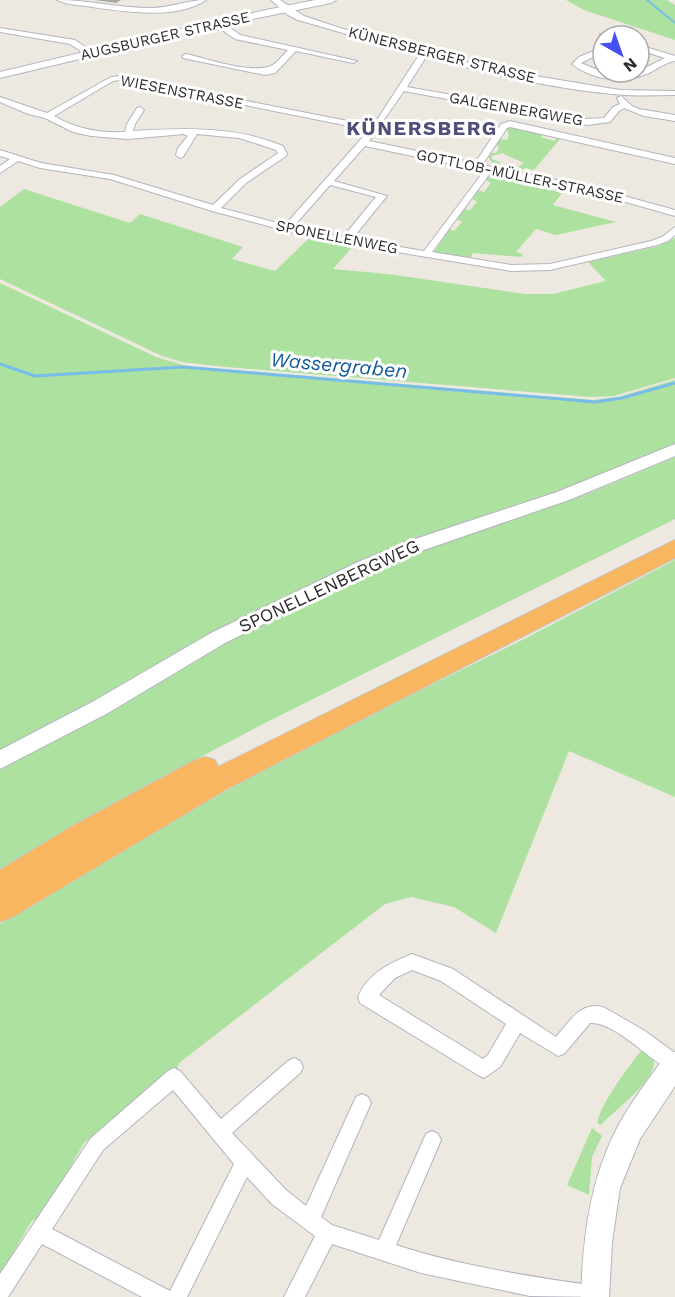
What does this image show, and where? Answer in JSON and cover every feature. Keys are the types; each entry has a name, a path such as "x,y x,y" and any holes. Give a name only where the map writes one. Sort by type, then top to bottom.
{"highway":[{"path":"0,886 106,822 257,740 675,531"},
{"path":"0,908 227,775 675,548"}],"street":[{"path":"61,0 107,8 165,10 183,8 202,0"},
{"name":"KÜNERSBERGER STRASSE","path":"275,0 285,9 309,20 424,54 527,78 622,93 675,93"},
{"name":"AUGSBURGER STRASSE","path":"0,75 218,23 331,0"},
{"path":"218,23 235,36 353,61"},
{"path":"0,30 72,42 90,53"},
{"path":"186,56 230,67 261,71 265,68 272,69 294,50"},
{"path":"651,51 673,58"},
{"path":"286,229 364,143 424,54"},
{"path":"591,55 576,64 591,69"},
{"path":"651,68 673,58"},
{"name":"WIESENSTRASSE","path":"48,116 111,79 120,78 375,129"},
{"name":"GALGENBERGWEG","path":"401,88 594,122 607,120 616,109 625,105"},
{"path":"622,93 621,99 625,105 644,112 675,118"},
{"path":"1,101 48,116 59,123 92,134 128,136 187,132 229,135 258,140 280,148 283,154 243,181 214,209"},
{"path":"128,136 131,124 140,110"},
{"path":"478,165 504,126 510,124 675,161"},
{"path":"180,155 182,147 193,135 187,132"},
{"name":"GOTTLOB-MÜLLER-STRASSE","path":"364,143 595,190 675,213"},
{"name":"SPONELLENWEG","path":"0,153 111,177 286,229 511,268 544,268 654,243 665,240 675,230"},
{"path":"0,170 17,158"},
{"path":"426,254 490,168"},
{"path":"328,182 382,196 345,241"},
{"name":"SPONELLENBERGWEG","path":"0,760 101,707 218,638 364,567 432,540 563,496 675,450"},
{"path":"0,1292 97,1144 174,1077 245,1162 279,1197 327,1233 421,1263 530,1286 596,1296 600,1220 608,1181 629,1133 675,1064 639,1037 599,1014 586,1015 558,1048 517,1021 447,975 412,962 389,972 366,998 484,1069 494,1062 517,1021"},
{"path":"219,1132 294,1067"},
{"path":"310,1219 362,1103"},
{"path":"384,1250 432,1140"},
{"path":"177,1297 245,1162"},
{"path":"38,1232 162,1297"},
{"path":"294,1297 327,1233"}],"green space":[{"path":"566,0 667,0 675,5 675,40 651,32 651,24 626,24 584,10"},
{"path":"511,125 542,133 541,137 554,141 557,137 561,138 534,170 525,168 521,172 498,166 503,164 515,169 524,163 502,153 492,156 492,159 501,163 495,166 488,157 491,153 496,153 500,139 507,140 509,135 506,127"},
{"path":"493,172 547,184 544,188 562,193 553,205 616,222 556,235 536,229 516,252 523,254 521,257 472,253 471,259 434,252 450,229 454,231 462,222 456,219 464,209 470,210 477,202 472,199 478,190 484,192 491,183 486,180"},
{"path":"24,189 130,223 140,214 243,247 232,259 275,271 309,238 354,245 333,269 388,274 525,294 553,294 606,281 588,262 659,246 675,238 675,378 614,396 591,397 182,362 162,356 0,279 0,207"},
{"path":"0,283 156,357 187,366 593,400 618,397 675,380 675,445 572,487 428,535 0,752"},
{"path":"675,457 675,519 267,722 159,779 0,869 0,768 108,712 264,621 379,568 439,543 587,494"},
{"path":"675,560 675,797 569,751 496,933 454,907 411,897 385,904 179,1063 177,1070 84,1143 43,1214 31,1222 0,1275 0,924 166,824 298,751 528,637"},
{"path":"642,1050 654,1060 649,1077 634,1095 601,1125 598,1124 608,1098"},
{"path":"592,1128 602,1136 592,1157 589,1195 567,1185"}],"waterway":[{"path":"647,0 675,23"},
{"name":"Wassergraben","path":"0,364 35,376 183,367 595,402 622,398 675,383"}],"district":[{"name":"KÜNERSBERG","path":"422,128"}]}
